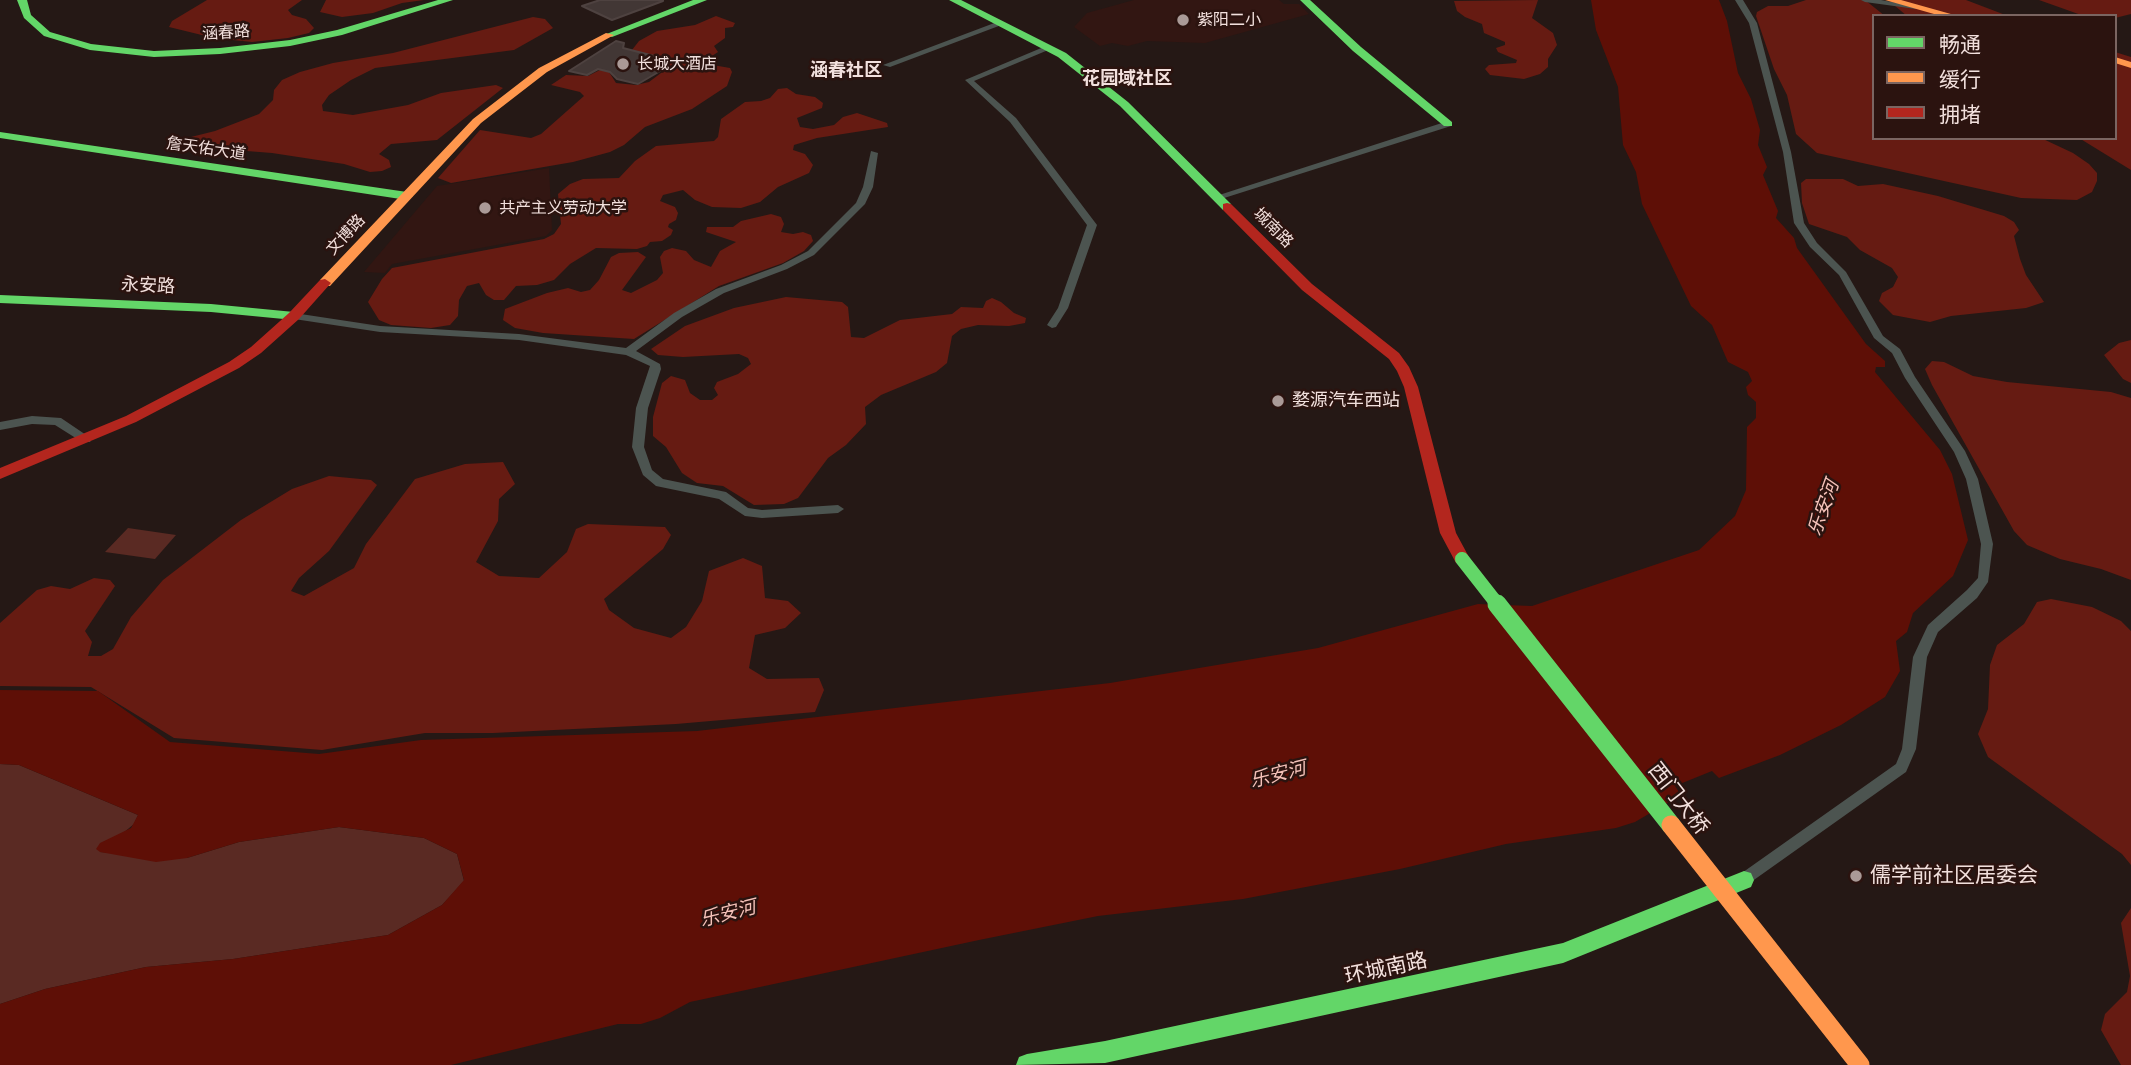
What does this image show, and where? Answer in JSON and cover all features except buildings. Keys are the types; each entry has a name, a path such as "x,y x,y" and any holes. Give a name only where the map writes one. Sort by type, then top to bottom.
{"street":[{"name":"涵春路","path":"22,0 27,16 33,24 60,40 125,52 164,54 290,43 352,29 448,0"},
{"name":"文博路","path":"0,474 86,439 161,404 234,365 294,316 477,121 543,70 626,26 702,0"},
{"name":"城南路","path":"954,0 1062,55 1124,104 1307,287 1379,342 1404,370 1448,533 1462,559"},
{"path":"1305,0 1357,49 1448,124"},
{"path":"1865,0 1916,7"},
{"path":"1890,0 1945,14"},
{"path":"1742,1 1753,23 1787,152 1799,223 1813,245 1843,274 1879,338 1896,351 1910,378 1959,451 1972,479 1987,544 1984,579 1972,594 1933,629 1920,657 1909,749 1901,768 1744,880"},
{"path":"887,65 1000,24"},
{"path":"1049,48 969,80 1013,120 1092,225 1063,309 1052,325"},
{"path":"1218,197 1448,124"},
{"name":"詹天佑大道","path":"0,135 407,196"},
{"name":"詹天佑大道","path":"0,142 98,161 355,200 395,209"},
{"path":"628,352 678,315 720,291 784,267 811,253 860,204 868,187 874,153"},
{"name":"永安路","path":"0,299 211,308 294,316"},
{"path":"294,316 380,330 519,337 628,352 655,364 656,369 642,408 638,447 647,472 660,483 722,495 746,512 762,514 838,509"},
{"path":"0,426 32,420 57,421 86,439"},
{"name":"西门大桥","path":"1462,559 1860,1065"},
{"name":"环城南路","path":"1027,1065 1118,1049 1563,953 1744,880"}],"shaded area":[{"path":"207,0 302,0 288,10 292,15 306,19 314,28 309,33 288,38 252,42 214,38 169,27 172,21"},
{"path":"326,0 424,0 402,3 373,13 342,17 320,12"},
{"name":"紫阳二小","path":"1134,0 1279,0 1284,4 1299,4 1309,14 1205,43 1147,41 1128,46 1112,43 1100,46 1074,27 1087,13"},
{"path":"1538,0 1532,18 1553,33 1557,45 1548,59 1548,67 1540,74 1524,79 1490,75 1485,69 1489,65 1516,63 1517,60 1498,52 1496,48 1505,45 1505,42 1484,33 1482,24 1457,11 1454,1"},
{"path":"1806,0 1865,0 1882,14 1872,14 1872,140 2045,140 2089,164 2097,173 2092,192 2077,200 2021,198 1817,153 1796,134 1787,95 1774,69 1756,16 1757,12 1768,6 1788,6"},
{"path":"1888,0 1966,0 2003,14 1905,14"},
{"path":"2039,0 2131,0 2131,14 2117,18 2117,14 2078,14"},
{"path":"716,16 735,23 733,27 725,28 725,38 714,46 718,52 706,60 707,64 730,68 732,72 727,86 692,109 645,127 624,145 610,152 573,162 451,183 438,178 480,130 531,138 541,134 584,96 580,92 551,85 566,75 588,76 600,70 609,72 616,83 636,85 649,82 669,67 670,61 632,50 639,41 657,31 695,25"},
{"path":"533,17 545,19 553,28 514,50 375,68 329,95 322,105 323,111 353,115 408,105 441,93 496,85 503,88 437,140 391,144 379,154 389,160 391,167 382,171 370,172 344,164 272,153 196,147 185,143 187,138 215,131 259,114 273,100 274,90 282,80 300,72 333,63 393,53"},
{"path":"2117,53 2131,57 2131,170 2082,140 2117,140"},
{"path":"787,88 796,94 815,97 823,103 822,108 797,118 800,127 813,129 834,125 843,117 857,113 887,123 888,127 817,138 794,145 793,150 805,154 813,165 809,173 778,187 760,202 741,208 712,207 695,200 683,190 663,195 660,201 675,207 678,213 676,220 668,227 673,230 671,235 662,241 650,242 637,249 596,248 570,264 554,280 537,285 516,286 504,300 494,300 486,295 479,283 467,286 459,300 458,316 450,325 431,328 391,325 379,320 368,302 392,268 544,239 554,234 561,224 558,194 570,184 583,179 619,178 635,161 656,146 714,141 718,137 721,119 745,102 770,98 778,89"},
{"name":"共产主义劳动大学","path":"549,168 552,230 546,236 392,264 385,273 364,272 437,186"},
{"path":"1806,179 1843,179 1858,186 1883,184 1938,196 2004,216 2014,222 2019,230 2014,236 2020,259 2026,275 2044,302 2026,308 1951,316 1930,322 1893,315 1879,301 1882,293 1893,287 1898,277 1892,268 1860,250 1847,237 1809,224 1802,203 1801,183"},
{"path":"771,214 781,217 784,224 781,232 803,232 811,235 813,241 804,251 783,263 719,286 634,339 543,333 515,328 503,320 505,309 547,293 568,288 581,292 590,290 599,280 611,257 619,253 638,252 646,257 622,290 631,293 657,280 663,273 660,257 664,251 672,248 686,251 694,260 711,267 720,251 736,242 706,232 707,227 733,227 741,221"},
{"path":"786,297 842,302 848,307 851,337 864,338 900,320 952,314 961,307 983,308 986,301 992,298 1026,318 1025,323 1009,326 978,325 961,329 952,336 947,363 936,372 881,395 865,407 866,424 846,445 828,458 798,498 784,504 754,505 723,486 697,483 682,473 666,447 653,436 653,417 662,383 671,376 685,380 690,393 700,400 712,400 718,395 714,388 717,382 738,374 751,364 748,358 739,354 683,357 658,355 651,349 685,326 734,308"},
{"path":"2131,340 2131,383 2123,379 2104,355 2119,343"},
{"path":"1932,361 1944,362 1973,376 2111,392 2131,398 2131,580 2060,559 2027,545 2014,531 1932,385 1925,369"},
{"path":"503,462 515,484 499,499 498,521 476,562 499,576 539,578 567,552 576,529 588,524 665,527 671,535 663,549 604,599 609,610 634,628 671,638 686,627 702,601 709,571 743,558 762,566 765,598 788,601 801,613 785,628 755,635 749,668 767,679 819,678 824,690 815,712 676,724 493,733 425,733 322,750 174,738 91,687 0,686 0,623 37,590 51,586 70,589 94,578 110,580 115,586 85,631 92,642 88,656 101,656 113,649 131,617 163,580 241,520 292,489 329,476 371,480 377,485 329,551 299,578 291,591 304,596 354,568 366,544 415,479 465,464"},
{"path":"128,528 176,535 155,559 105,552"},
{"path":"2051,599 2092,607 2121,621 2131,631 2131,865 2122,854 1988,757 1978,734 1988,709 1990,665 1997,645 2024,624 2037,602"},
{"path":"0,764 19,765 138,815 134,824 100,852 187,858 239,842 339,827 424,838 457,854 464,881 442,905 388,935 233,959 146,967 45,989 0,1004"},
{"path":"2131,908 2131,1065 2121,1065 2101,1030 2105,1014 2127,992 2130,976 2121,923"}],"water":[{"name":"乐安河","path":"1591,0 1719,0 1727,21 1738,73 1751,99 1760,130 1758,145 1767,167 1763,175 1778,211 1776,218 1794,238 1797,248 1866,344 1885,361 1885,367 1876,367 1875,372 1940,450 1952,474 1968,540 1953,576 1913,613 1907,632 1896,641 1900,671 1885,697 1841,725 1780,755 1719,778 1712,771 1675,786 1681,795 1635,822 1616,828 1506,844 1400,869 1243,899 1098,916 979,940 690,1002 660,1018 641,1024 618,1024 451,1065 0,1065 0,1004 45,989 146,967 233,959 388,935 442,905 464,880 457,854 424,838 339,827 239,842 187,858 156,862 100,852 96,849 100,843 131,828 138,815 19,765 0,764 0,690 98,691 170,742 319,754 421,740 697,731 1110,683 1318,648 1478,604 1532,606 1699,550 1735,516 1746,490 1747,427 1756,418 1756,402 1748,395 1746,387 1752,381 1748,372 1728,362 1712,325 1691,306 1642,204 1636,172 1623,145 1618,87 1596,30"}],"traffic: fast":[{"path":"22,0 27,16 47,34 90,47 154,54 220,51 290,43 339,33 448,0"},
{"path":"609,35 702,0"},
{"path":"954,0 1062,55 1124,104 1227,207"},
{"path":"1305,0 1357,49 1448,124"},
{"path":"0,135 407,196"},
{"path":"0,299 211,308 294,316"},
{"path":"1462,559 1671,825"},
{"path":"1027,1065 1105,1052 1563,953 1744,880"}],"traffic: slow":[{"path":"1890,0 1945,14"},
{"path":"325,283 477,121 543,70 609,35"},
{"path":"2117,61 2131,65"},
{"path":"1671,825 1860,1065"}],"traffic: jam":[{"path":"1227,207 1307,287 1394,356 1404,370 1411,387 1448,533 1462,559"},
{"path":"0,474 131,419 234,365 256,350 294,316 325,283"}],"place":[{"name":"紫阳二小","path":"1183,20"},
{"name":"长城大酒店","path":"623,64"},
{"name":"共产主义劳动大学","path":"485,208"},
{"name":"婺源汽车西站","path":"1278,401"},
{"name":"儒学前社区居委会","path":"1856,876"}],"district":[{"name":"涵春社区","path":"846,71"},
{"name":"花园域社区","path":"1127,79"}]}
